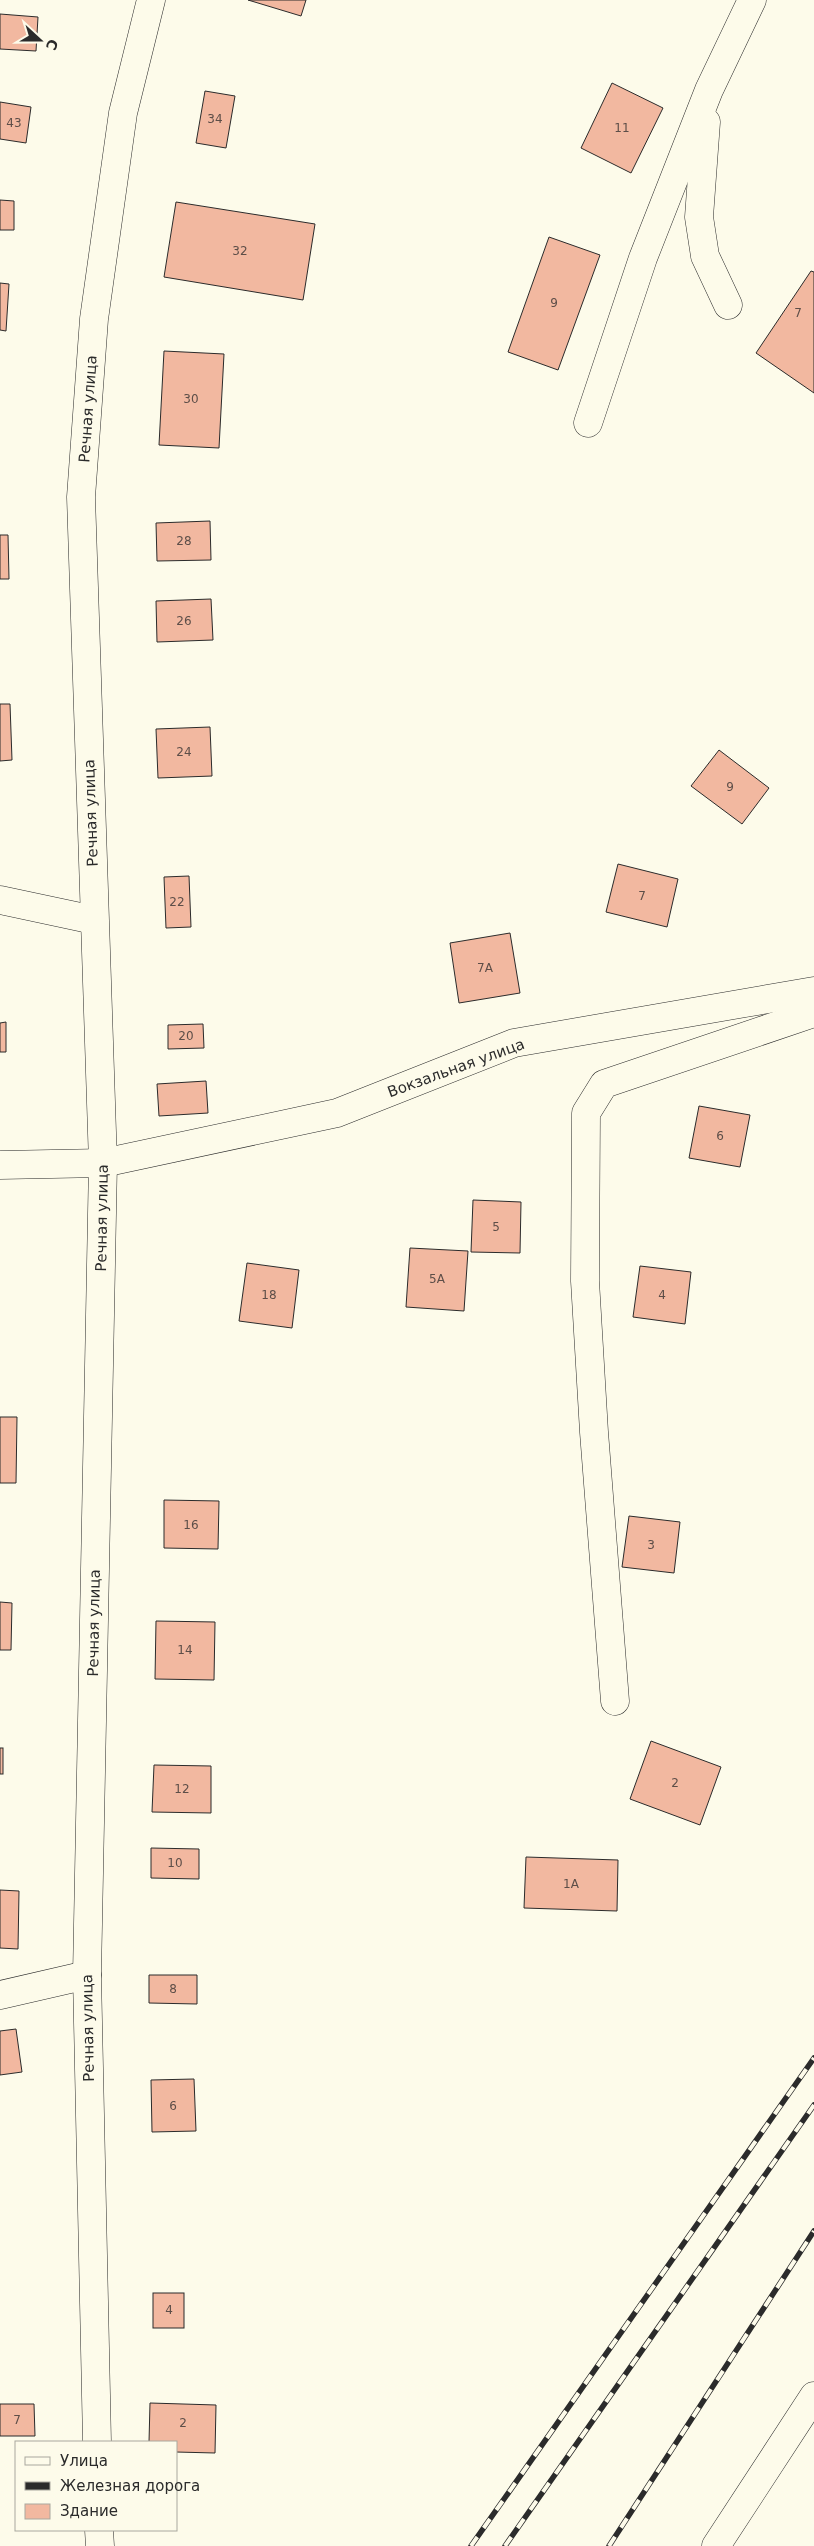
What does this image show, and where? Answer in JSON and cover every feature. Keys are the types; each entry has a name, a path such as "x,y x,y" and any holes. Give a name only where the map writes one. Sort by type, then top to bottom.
{"street":[{"name":"Речная улица","path":"97,2441 87,1975 103,1163 82,497 94,319 123,113 151,0"},
{"path":"588,423 643,258 709,90 752,0"},
{"path":"709,90 699,217 705,256 728,305"},
{"path":"0,900 94,920"},
{"name":"Вокзальная улица","path":"0,1164 103,1163 337,1113 514,1043 814,991"},
{"path":"615,1701 584,1281 586,1113 604,1084 814,1013"},
{"path":"0,1995 87,1975"},
{"path":"716,2546 814,2396"},
{"path":"99,2531 100,2546"}],"building":[{"path":"248,0 306,0 301,16"},
{"path":"0,14 38,17 36,51 0,49"},
{"path":"612,83 663,108 631,173 581,148"},
{"path":"205,91 235,96 226,148 196,143"},
{"path":"0,102 31,107 26,143 0,139"},
{"path":"0,200 14,201 14,230 0,230"},
{"path":"176,202 315,224 303,300 164,277"},
{"path":"549,237 600,255 558,370 508,352"},
{"path":"811,271 814,272 814,393 756,353"},
{"path":"0,283 9,284 6,331 0,330"},
{"path":"164,351 224,354 219,448 159,445"},
{"path":"210,521 211,560 157,561 156,523"},
{"path":"0,535 8,535 9,579 0,579"},
{"path":"211,599 213,640 157,642 156,601"},
{"path":"0,704 10,704 12,760 0,761"},
{"path":"210,727 212,776 158,778 156,729"},
{"path":"719,750 769,788 742,824 691,786"},
{"path":"618,864 678,879 667,927 606,912"},
{"path":"189,876 191,927 166,928 164,877"},
{"path":"510,933 520,993 459,1003 450,943"},
{"path":"6,1022 6,1052 0,1052 0,1023"},
{"path":"203,1024 204,1048 168,1049 168,1025"},
{"path":"206,1081 208,1113 159,1116 157,1084"},
{"path":"699,1106 750,1115 740,1167 689,1158"},
{"path":"473,1200 521,1202 520,1253 471,1252"},
{"path":"410,1248 468,1251 464,1311 406,1307"},
{"path":"247,1263 299,1270 292,1328 239,1321"},
{"path":"640,1266 691,1272 685,1324 633,1317"},
{"path":"0,1417 17,1417 16,1483 0,1483"},
{"path":"164,1500 219,1501 218,1549 164,1548"},
{"path":"629,1516 680,1522 674,1573 622,1567"},
{"path":"0,1602 12,1603 11,1650 0,1650"},
{"path":"156,1621 215,1622 214,1680 155,1679"},
{"path":"651,1741 721,1767 700,1825 630,1799"},
{"path":"0,1748 3,1748 3,1774 0,1774"},
{"path":"154,1765 211,1766 211,1813 152,1812"},
{"path":"151,1848 199,1849 199,1879 151,1878"},
{"path":"526,1857 618,1860 617,1911 524,1908"},
{"path":"0,1890 19,1891 18,1949 0,1948"},
{"path":"149,1975 197,1975 197,2004 149,2003"},
{"path":"16,2029 22,2072 0,2075 0,2031"},
{"path":"194,2079 196,2131 152,2132 151,2080"},
{"path":"153,2293 184,2293 184,2328 153,2328"},
{"path":"150,2403 216,2405 215,2453 178,2452 178,2441 149,2441"},
{"path":"0,2404 34,2404 35,2436 0,2436"}],"railway":[{"path":"471,2546 814,2058"},
{"path":"505,2546 814,2105"},
{"path":"609,2546 814,2231"}]}
